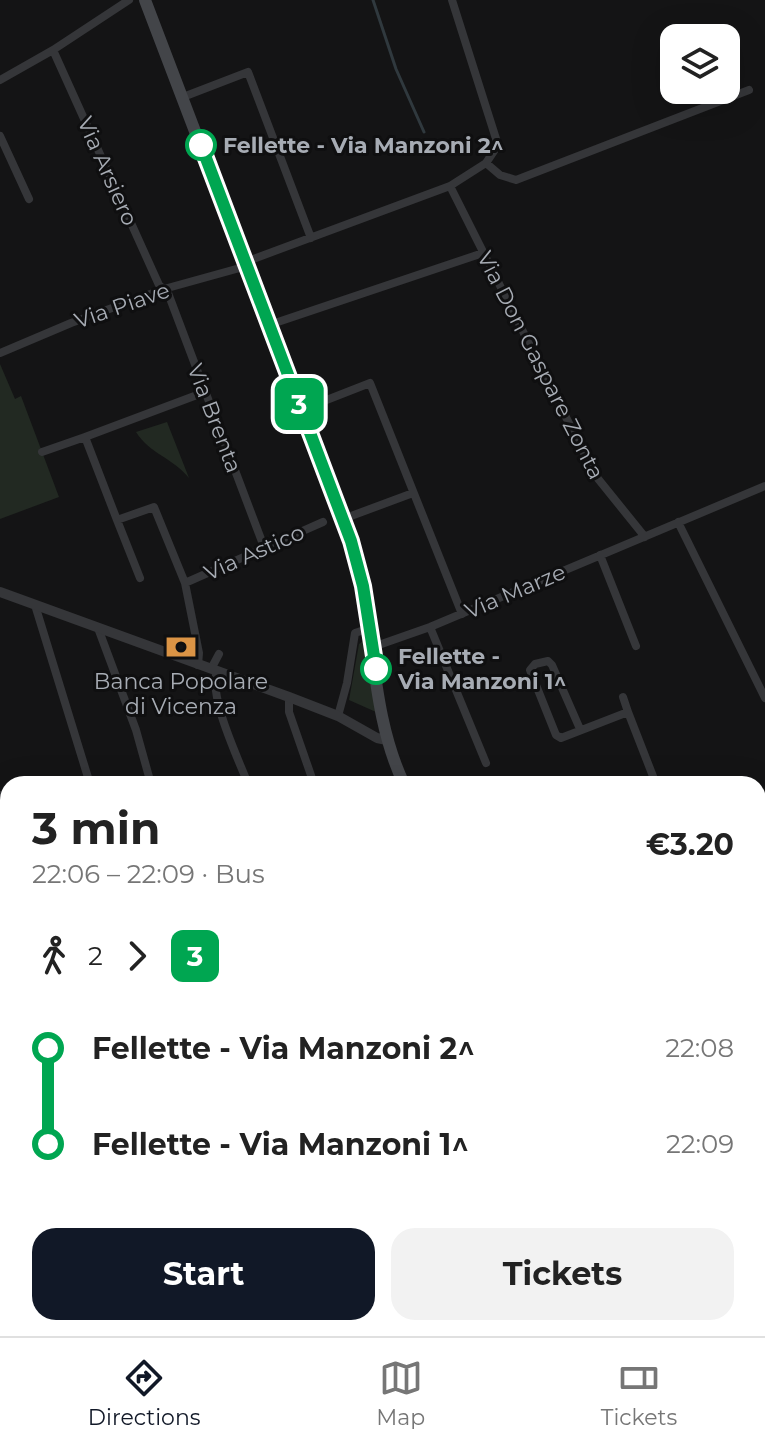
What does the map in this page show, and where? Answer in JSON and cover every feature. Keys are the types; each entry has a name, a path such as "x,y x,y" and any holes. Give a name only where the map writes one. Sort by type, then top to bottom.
{"main road":[{"path":"145,0 358,563 387,740 401,776"}],"street":[{"path":"0,80 53,50 129,0"},
{"path":"452,0 498,145 486,163 500,175 516,180 749,90"},
{"path":"463,36 474,31"},
{"name":"Via Arsiero","path":"53,50 159,285 164,289"},
{"path":"183,97 248,72 311,238"},
{"path":"0,136 29,199"},
{"name":"Via Piave","path":"0,353 71,323 164,289 246,264 450,186 486,163"},
{"name":"Via Don Gaspare Zonta","path":"450,186 595,475 645,537"},
{"path":"269,325 483,253"},
{"name":"Via Brenta","path":"164,289 264,547"},
{"path":"301,410 370,383 462,614"},
{"path":"42,452 205,392"},
{"path":"85,437 140,578"},
{"name":"Via Marze","path":"373,647 462,614 765,486"},
{"path":"343,519 413,493"},
{"path":"117,520 154,507 185,583 199,653 198,665"},
{"name":"Via Astico","path":"185,583 323,522"},
{"path":"678,522 765,698"},
{"path":"600,555 636,646"},
{"path":"0,592 289,697 387,740"},
{"path":"35,605 88,776"},
{"path":"430,627 486,763"},
{"path":"98,628 136,730 149,776"},
{"path":"338,716 355,633 370,628"},
{"path":"219,654 214,670 217,698 245,776"},
{"path":"580,729 552,665 548,661 535,664 530,670 556,735 561,738 628,712"},
{"path":"289,697 293,720 311,776"},
{"path":"623,697 653,776"}],"shaded area":[{"path":"0,364 15,399 21,396 59,497 0,519"},
{"path":"167,422 189,478 148,446 136,432"},
{"path":"363,641 376,712 349,700 359,644"}],"waterway":[{"path":"373,0 396,69 424,132"}],"bus line":[{"name":"3","path":"201,145 351,541 363,586 376,669"}],"place":[{"name":"Fellette - Via Manzoni 2^","path":"201,145"},
{"name":"Banca Popolare di Vicenza","path":"181,647"},
{"name":"Fellette - Via Manzoni 1^","path":"376,669"}]}
